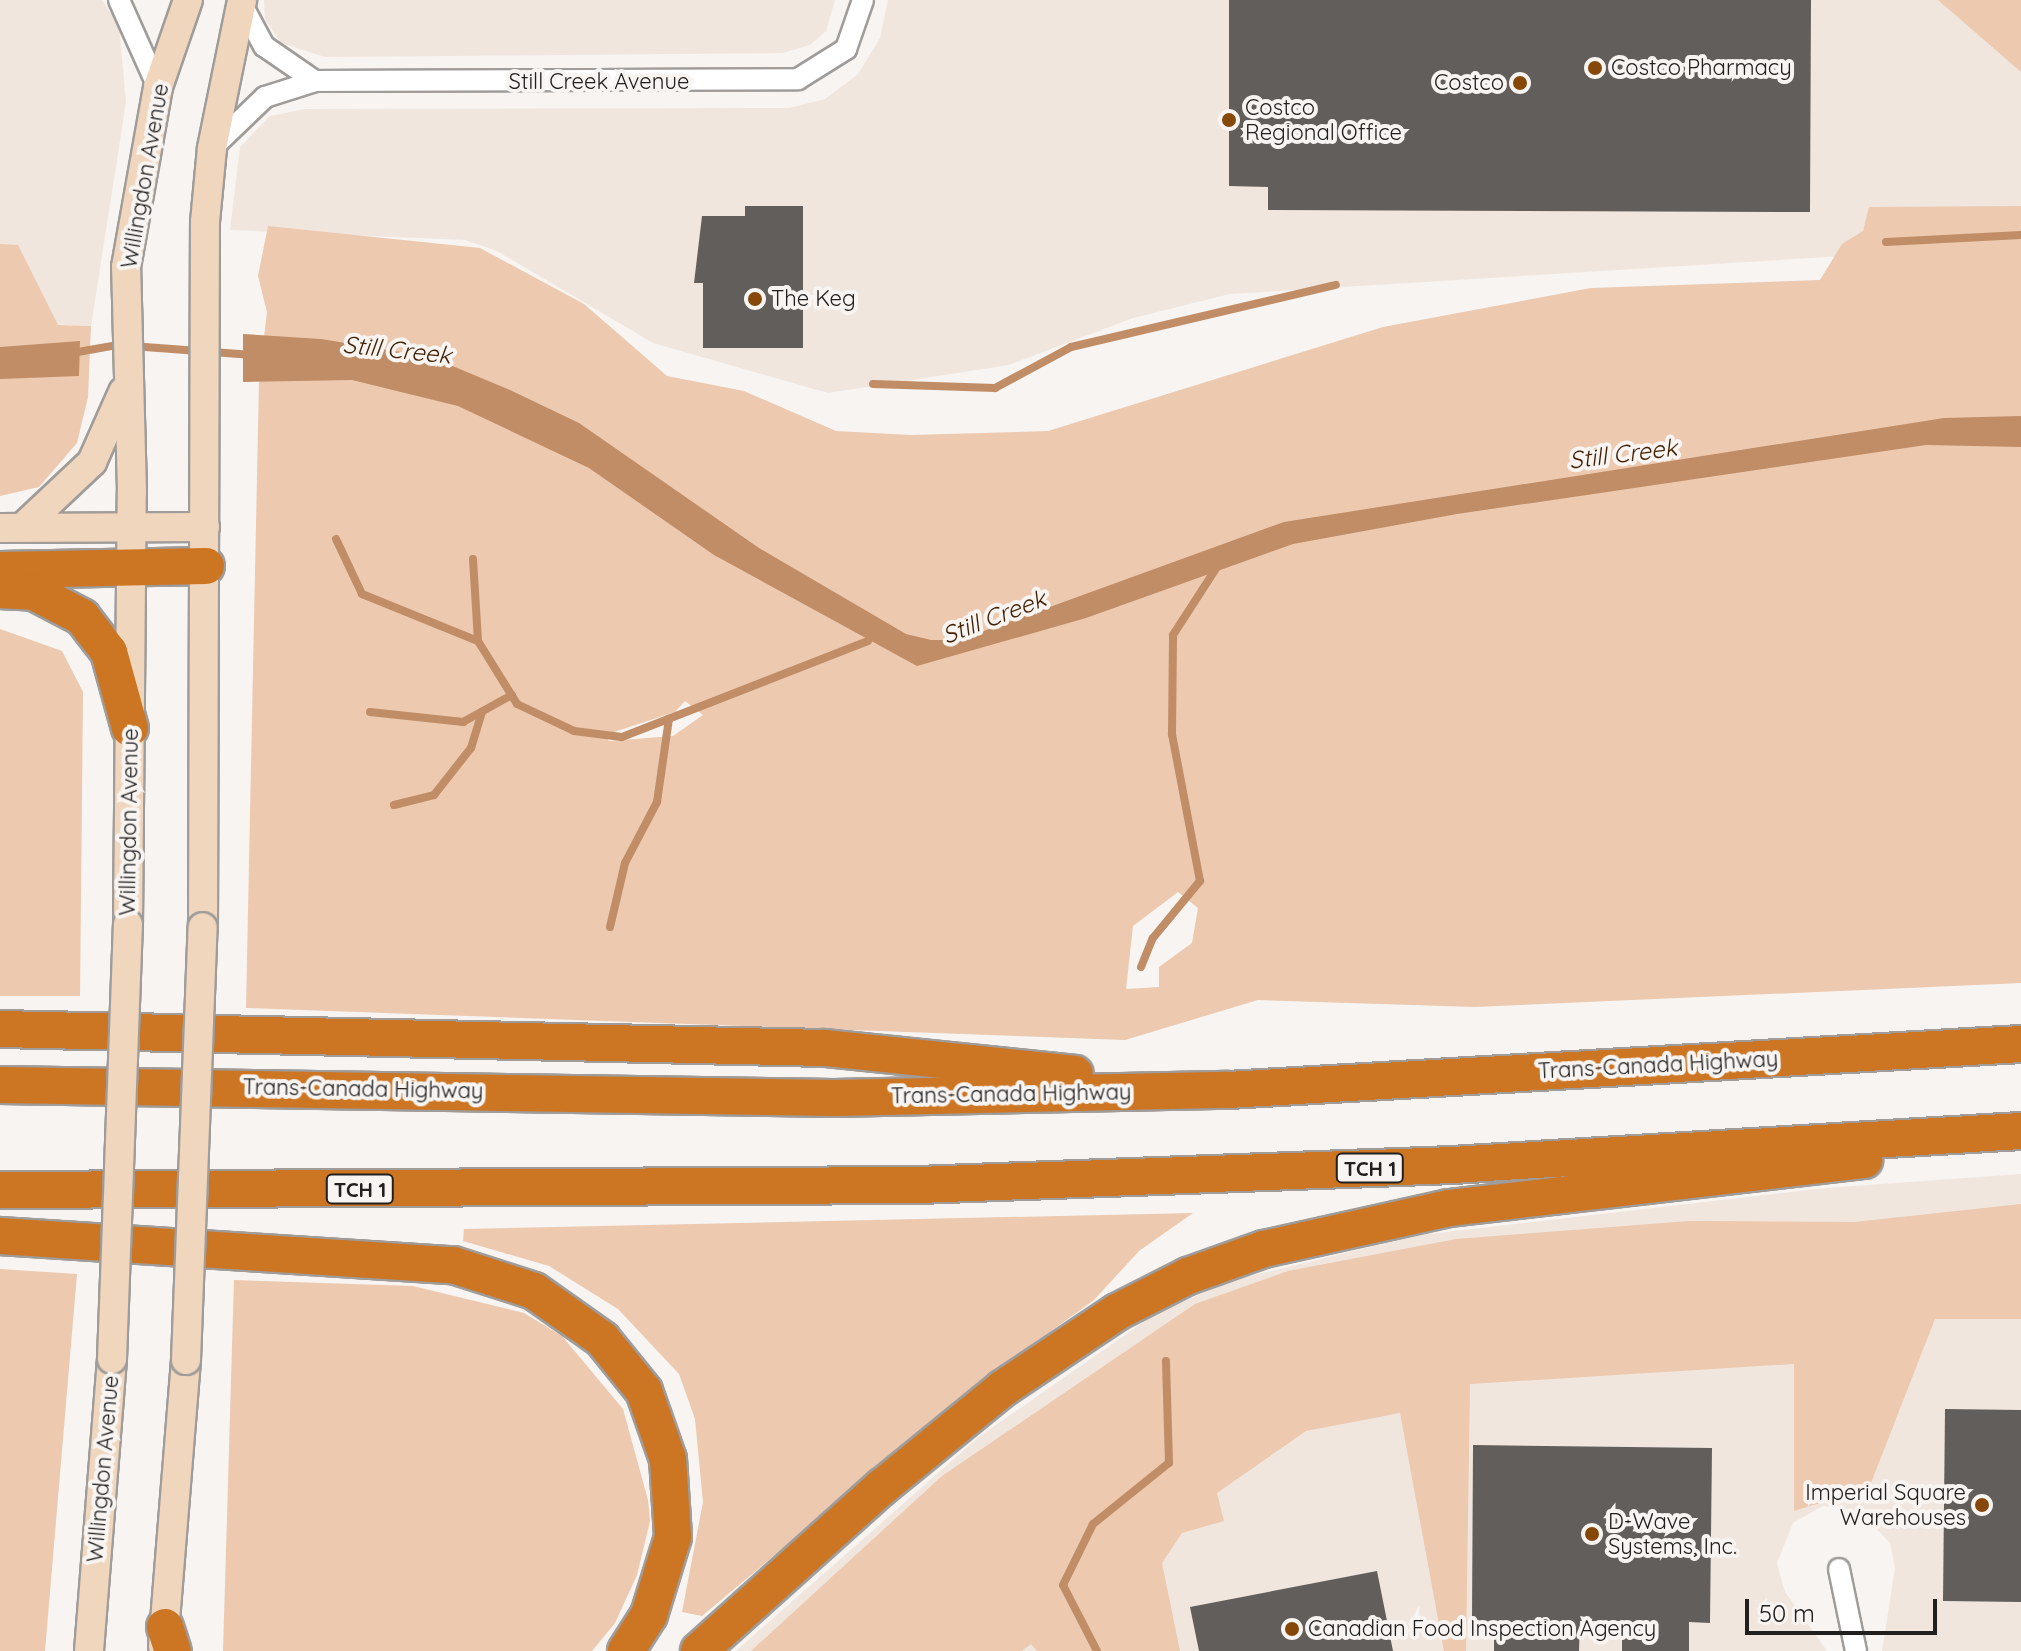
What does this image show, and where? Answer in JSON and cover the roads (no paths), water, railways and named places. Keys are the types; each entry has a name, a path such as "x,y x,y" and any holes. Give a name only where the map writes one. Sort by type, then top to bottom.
{"highway":[{"path":"0,570 206,566"},
{"path":"0,590 34,592 82,617 109,652 130,728"},
{"path":"0,1029 825,1048 1228,1090"},
{"name":"Trans-Canada Highway","path":"0,1085 834,1098 1228,1090 2021,1044"},
{"path":"699,1651 1002,1389 1117,1312 1188,1276 1264,1249 1449,1208 1788,1173 2021,1132"},
{"name":"TCH 1","path":"0,1190 918,1185 1452,1165 2021,1132"},
{"path":"0,1236 453,1265 534,1291 602,1339 644,1391 668,1459 673,1537 649,1615 626,1651"}],"main road":[{"name":"Willingdon Avenue","path":"89,1651 112,1359 128,924 132,525 124,328 135,206 158,87 188,0"},
{"path":"167,1643 186,1360 203,927 206,566 203,329 212,148 242,2"},
{"path":"12,527 92,462 126,388"},
{"path":"12,527 205,527"}],"street":[{"path":"119,0 158,87"},
{"name":"Still Creek Avenue","path":"212,148 265,97 315,81 784,81 831,63 859,24 863,0"},
{"path":"242,2 264,46 315,81"},
{"path":"1839,1569 1856,1651"}],"waterway":[{"path":"1886,242 2021,235"},
{"path":"873,384 995,388 1071,347 1336,285"},
{"name":"Still Creek","path":"72,353 118,345 253,355"},
{"path":"336,539 362,594 478,641 517,704 574,731 622,737 868,641"},
{"path":"473,559 478,641"},
{"path":"1141,967 1153,938 1200,881 1172,734 1173,635 1219,564"},
{"path":"370,712 463,722 512,695"},
{"path":"394,805 434,795 471,748 482,712"},
{"path":"610,927 625,863 657,802 669,719"},
{"path":"1097,1651 1063,1585 1093,1524 1169,1463 1166,1361"}],"place":[{"name":"Costco Pharmacy","path":"1595,68"},
{"name":"Costco","path":"1520,83"},
{"name":"Costco Regional Office","path":"1229,120"},
{"name":"The Keg","path":"755,299"},
{"name":"Imperial Square Warehouses","path":"1982,1505"},
{"name":"D-Wave Systems, Inc.","path":"1592,1534"},
{"name":"Canadian Food Inspection Agency","path":"1292,1629"}]}
